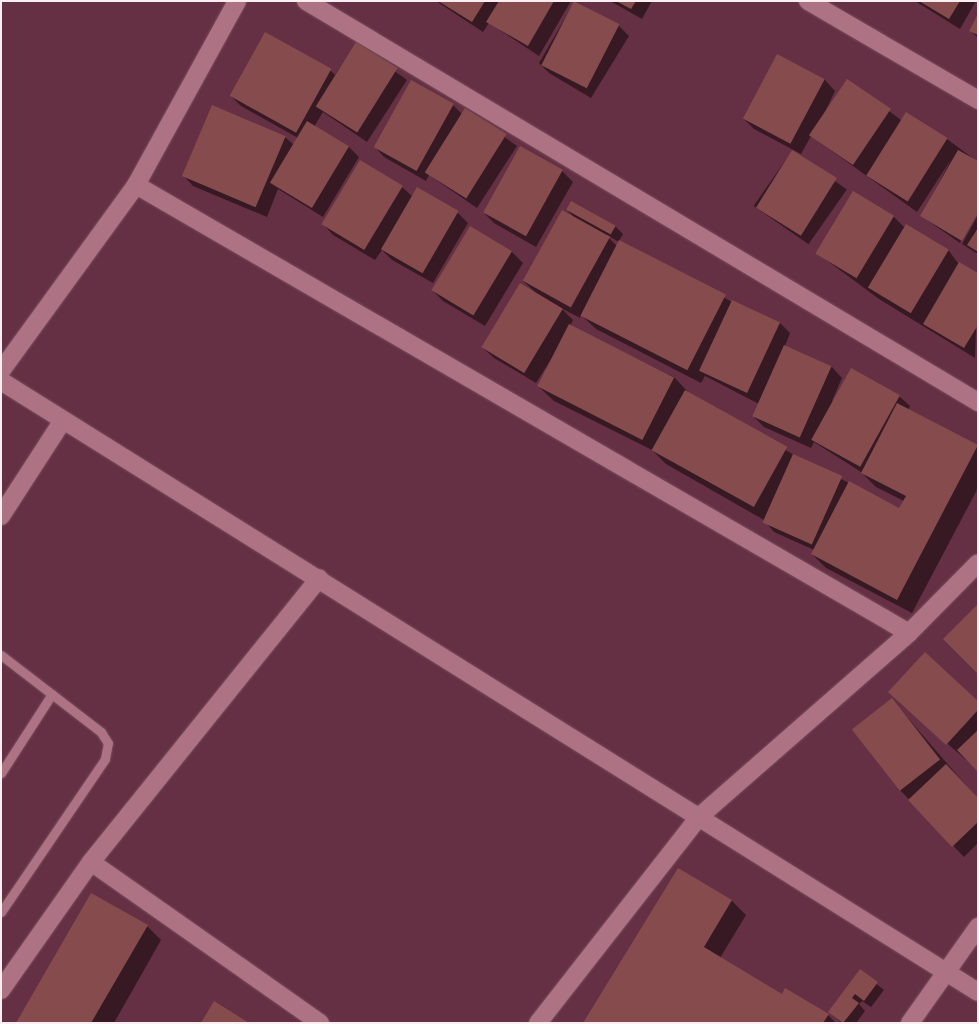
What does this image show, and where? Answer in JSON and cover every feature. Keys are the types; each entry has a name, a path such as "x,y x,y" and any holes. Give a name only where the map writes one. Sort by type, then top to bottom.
{"street":[{"path":"1,371 136,185 237,1"},
{"path":"306,1 978,402"},
{"path":"808,1 978,100"},
{"path":"136,185 909,633"},
{"path":"1,381 700,816 946,974 978,992"},
{"path":"1,516 63,420"},
{"path":"538,1023 700,816 909,633 978,563"},
{"path":"1,990 91,862 319,578"},
{"path":"91,862 320,1023"},
{"path":"910,1023 978,927"},
{"path":"946,974 978,949"}],"lane":[{"path":"1,655 101,732 108,743 105,759 1,912"},
{"path":"1,773 52,694"}],"building":[{"path":"438,1 485,1 472,22"},
{"path":"499,1 554,1 528,46 486,22"},
{"path":"574,1 619,24 587,88 541,65"},
{"path":"616,1 636,1 631,9"},
{"path":"919,1 960,1 949,19"},
{"path":"978,14 978,35 969,31"},
{"path":"265,32 331,69 296,133 230,96"},
{"path":"356,42 398,68 357,132 316,106"},
{"path":"777,54 825,79 790,144 743,118"},
{"path":"847,79 891,109 853,165 809,135"},
{"path":"411,80 454,104 417,171 374,147"},
{"path":"212,105 286,136 256,207 182,176"},
{"path":"465,108 507,134 466,198 425,172"},
{"path":"906,112 948,138 908,202 866,176"},
{"path":"307,121 349,146 312,208 270,183"},
{"path":"520,146 563,170 526,236 483,212"},
{"path":"792,150 837,178 801,236 756,208"},
{"path":"958,150 978,161 978,213 962,241 920,216"},
{"path":"360,160 403,186 364,250 321,224"},
{"path":"417,187 459,211 423,273 381,249"},
{"path":"853,191 894,216 857,278 815,254"},
{"path":"571,201 616,226 611,234 566,210"},
{"path":"562,210 610,237 571,308 523,281"},
{"path":"906,224 949,250 911,313 868,287"},
{"path":"470,226 512,251 473,316 431,290"},
{"path":"978,228 978,252 967,245"},
{"path":"619,240 726,294 687,370 580,316"},
{"path":"959,262 978,273 978,325 964,348 923,324"},
{"path":"520,283 563,309 524,373 481,347"},
{"path":"732,300 780,322 747,393 699,371"},
{"path":"569,324 674,378 642,440 537,386"},
{"path":"784,345 832,366 800,437 752,416"},
{"path":"851,368 900,395 860,467 811,440"},
{"path":"685,390 787,447 754,507 652,450"},
{"path":"897,403 978,445 897,600 811,554 849,481 899,508 906,496 861,473"},
{"path":"793,454 842,476 812,544 762,523"},
{"path":"978,604 978,674 943,639"},
{"path":"925,652 978,701 978,710 946,745 888,692"},
{"path":"892,698 940,759 900,791 852,729"},
{"path":"978,730 978,772 957,750"},
{"path":"946,764 978,798 978,822 952,847 908,800"},
{"path":"678,868 732,900 704,947 782,994 785,988 829,1014 823,1023 583,1023"},
{"path":"91,893 148,925 91,1023 16,1023"},
{"path":"860,969 878,982 864,1001 855,994 852,998 859,1003 843,1023 828,1012"},
{"path":"214,1001 249,1023 201,1023"}]}
